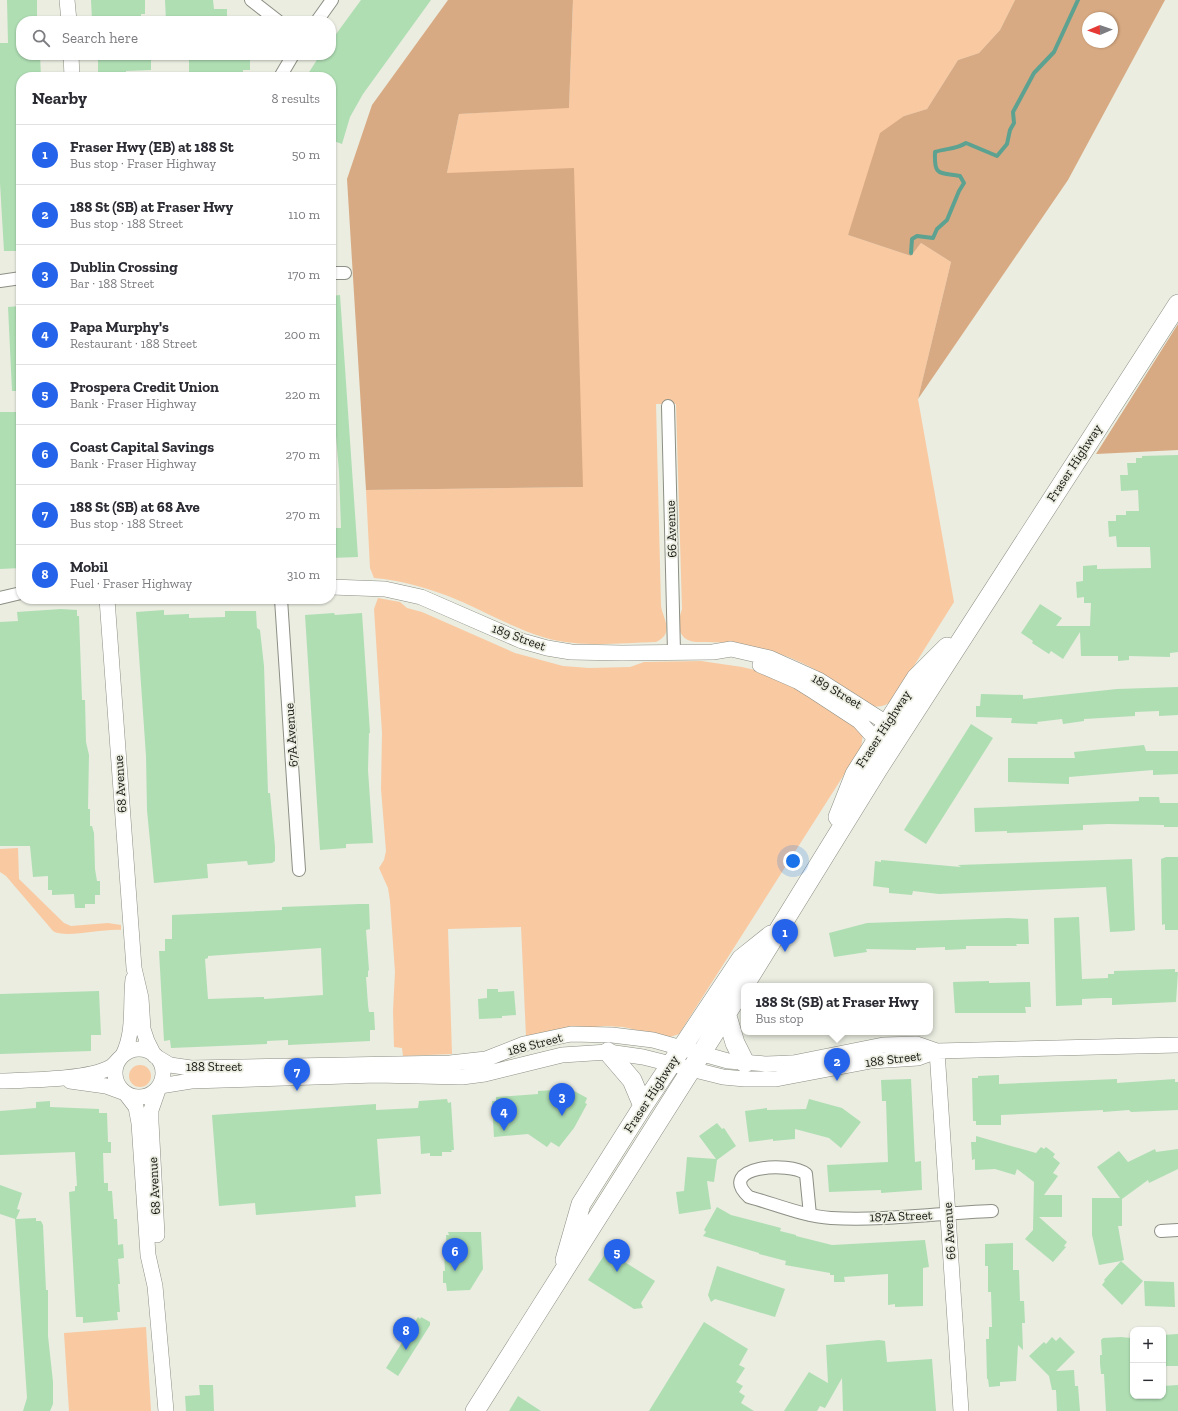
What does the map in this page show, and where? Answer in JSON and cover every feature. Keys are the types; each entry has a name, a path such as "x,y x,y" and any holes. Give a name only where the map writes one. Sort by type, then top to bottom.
{"main road":[{"name":"Fraser Highway","path":"746,983 878,769 1178,304"},
{"name":"Fraser Highway","path":"824,855 855,774 876,740 888,724 916,678 972,623"},
{"path":"878,769 887,741 889,728 888,724"},
{"name":"Fraser Highway","path":"559,1281 581,1204 670,1064 741,959 779,929"},
{"name":"Fraser Highway","path":"475,1411 727,1016 741,991"},
{"path":"727,1016 735,1042 745,1063"},
{"path":"608,1052 632,1080 643,1106"}],"street":[{"path":"67,0 69,16"},
{"path":"251,0 272,16"},
{"path":"321,16 332,0"},
{"path":"71,60 72,72"},
{"path":"283,72 290,60"},
{"path":"336,273 345,273"},
{"path":"0,281 16,279"},
{"path":"0,281 16,283"},
{"name":"66 Avenue","path":"668,406 674,652"},
{"name":"189 Street","path":"336,587 385,589 421,597 522,641 546,648 590,654 713,652 731,650 770,658 802,671 888,724"},
{"path":"0,598 16,595"},
{"name":"68 Avenue","path":"107,604 134,968 141,998 143,1029 147,1042 155,1055"},
{"name":"67A Avenue","path":"282,604 299,870"},
{"name":"189 Street","path":"713,652 767,667 797,681 859,721 876,740"},
{"name":"68 Avenue","path":"123,1056 129,1043 132,1030 130,999 134,968"},
{"name":"188 Street","path":"155,1055 170,1065 191,1068 376,1063 450,1063 486,1059 524,1044 571,1034 628,1037 682,1047 728,1061 766,1064 793,1063 883,1045 917,1044 937,1051"},
{"name":"188 Street","path":"159,1087 192,1081 376,1075 462,1077 485,1074 562,1055 608,1052 643,1057 692,1070 745,1079 776,1079 872,1061 918,1058 937,1051 1178,1045"},
{"path":"0,1081 53,1079 104,1070 112,1066 130,1051 139,1049 148,1051 155,1055 163,1069 163,1078 159,1087 151,1094 142,1097 133,1097 106,1086 53,1079"},
{"name":"66 Avenue","path":"937,1051 962,1411"},
{"path":"123,1056 117,1063 115,1075 119,1087 126,1093"},
{"name":"68 Avenue","path":"159,1087 151,1110 151,1122 158,1256 156,1286 166,1411"},
{"name":"68 Avenue","path":"126,1093 136,1107 139,1123 148,1256 156,1286"},
{"name":"187A Street","path":"810,1214 806,1174 800,1169 792,1167 759,1169 751,1170 744,1174 740,1184 743,1192 749,1197 810,1214 830,1218 992,1211"},
{"path":"1162,1231 1178,1230"}],"shaded area":[{"path":"448,0 573,0 569,108 459,114 447,173 574,168 583,487 366,490 347,179 372,105"},
{"path":"573,0 1015,0 1000,30 979,53 958,60 927,109 904,116 848,235 911,256 921,243 951,262 918,399 954,602 895,696 886,705 873,706 814,669 789,657 750,646 725,643 693,642 686,639 680,632 679,625 682,609 676,404 656,404 661,606 666,630 662,638 656,642 587,644 546,638 521,629 439,593 403,582 374,578 370,568 366,490 583,487 447,173 459,114 569,107"},
{"path":"1015,0 1165,0 1068,180 918,399 951,262 921,243 911,256 848,235 880,133 904,116 927,109 958,60 979,53 1000,30"},
{"path":"1178,324 1178,450 1096,454"},
{"path":"378,598 400,602 407,608 422,612 515,653 563,666 589,668 630,667 644,662 701,661 742,667 763,672 783,681 854,723 863,734 861,748 679,1034 670,1037 623,1027 605,1026 550,1031 526,1036 521,927 448,929 452,1054 403,1056 402,1048 394,1047 393,1011 395,972 390,901 388,888 379,868 384,860 386,851 381,789 382,733 374,609"},
{"path":"18,848 19,879 64,923 71,926 108,923 121,925 121,930 75,934 66,934 53,931 6,876 0,872 0,849"},
{"path":"140,1065 148,1068 151,1076 148,1084 140,1087 132,1084 129,1076 132,1068"},
{"path":"146,1327 151,1411 69,1411 64,1333"}],"building":[{"path":"7,0 37,0 37,16 16,16 16,60 40,60 41,72 16,72 16,251 4,251 0,183 0,43 8,43"},
{"path":"91,0 145,0 145,14 141,14 141,16 92,16"},
{"path":"165,0 213,0 214,9 227,9 227,16 166,16"},
{"path":"361,0 431,0 363,94 350,117 342,144 336,142 336,72 309,72 317,60 336,60 336,34"},
{"path":"98,60 151,60 151,70 98,72"},
{"path":"189,60 250,60 250,70 243,70 243,72 189,72"},
{"path":"336,295 340,295 358,557 336,558 336,528 341,528 336,436"},
{"path":"16,306 16,391 12,391 8,307"},
{"path":"0,412 16,412 16,568 0,569"},
{"path":"1178,455 1178,652 1170,653 1170,657 1129,656 1129,660 1118,661 1118,656 1081,656 1080,632 1063,659 1051,651 1049,654 1032,643 1033,641 1021,633 1040,604 1062,618 1056,626 1090,626 1091,603 1084,603 1084,597 1077,598 1076,582 1083,581 1083,566 1097,565 1097,569 1151,568 1150,547 1117,547 1116,536 1109,537 1108,521 1116,521 1116,515 1126,515 1126,511 1139,511 1138,490 1121,491 1120,475 1128,475 1127,463 1136,463 1136,458 1142,458 1142,456"},
{"path":"61,609 77,610 77,616 79,616 82,700 85,700 86,742 89,755 88,809 90,809 90,826 92,826 94,833 95,869 97,881 100,881 100,895 95,895 95,904 85,904 85,908 75,908 74,894 52,895 52,890 48,890 48,876 33,877 30,846 0,846 0,622 18,621 17,612"},
{"path":"164,610 164,615 189,614 189,618 225,617 225,611 256,611 257,628 260,630 264,666 268,793 270,793 275,847 275,861 272,863 248,865 247,861 207,864 208,878 154,883 147,810 146,756 136,612"},
{"path":"334,613 335,615 362,613 370,733 368,770 373,843 346,844 346,848 320,850 305,615"},
{"path":"1178,687 1178,715 1159,716 1159,711 1135,712 1135,716 1084,719 1084,721 1063,724 1062,719 1037,722 1038,724 1011,723 1012,718 976,717 976,706 980,706 981,694 1023,695 1023,699 1117,689"},
{"path":"971,724 993,738 926,844 904,830"},
{"path":"1144,745 1146,751 1178,751 1178,774 1153,775 1153,770 1069,777 1069,784 1008,782 1008,758 1075,758 1074,752"},
{"path":"1139,797 1159,797 1160,803 1178,803 1178,827 1164,827 1164,825 1108,824 1083,825 1083,830 1007,833 1007,831 975,832 974,808 1139,801"},
{"path":"1166,857 1178,857 1178,930 1165,930 1165,924 1162,925 1161,859"},
{"path":"1132,859 1135,930 1131,931 1110,932 1106,887 939,894 913,891 912,895 889,893 889,888 873,886 875,861 881,862 881,860 961,867 958,865"},
{"path":"369,904 370,929 366,930 369,970 368,977 366,977 369,1012 374,1012 375,1030 370,1030 370,1041 288,1045 288,1040 267,1041 267,1044 171,1048 170,1040 164,1041 159,951 165,951 165,939 172,939 172,915 282,910 282,907","holes":["321,948 323,995 264,999 264,997 208,999 205,959 208,958 208,956"]},
{"path":"1079,917 1082,979 1108,978 1108,974 1114,974 1114,971 1175,969 1175,972 1178,972 1176,1002 1112,1005 1112,998 1103,998 1082,999 1082,1005 1056,1006 1054,918"},
{"path":"1008,918 1028,919 1029,944 1016,944 1017,946 966,946 966,949 945,950 945,947 916,948 916,950 866,949 867,952 834,957 829,933 867,923"},
{"path":"989,981 989,983 1030,982 1031,1007 1025,1007 1026,1013 955,1013 953,982"},
{"path":"487,989 498,989 498,992 514,991 516,1015 502,1016 502,1018 479,1019 478,999 487,998"},
{"path":"99,991 101,1035 91,1035 91,1051 0,1054 0,994"},
{"path":"999,1075 999,1084 1117,1079 1117,1083 1175,1079 1175,1082 1178,1082 1178,1110 1131,1112 1129,1110 1103,1112 1103,1110 1001,1115 1001,1125 976,1125 976,1121 973,1121 972,1078 978,1078 978,1076"},
{"path":"911,1079 915,1162 921,1161 922,1190 881,1193 881,1190 829,1192 827,1165 888,1162 886,1101 882,1101 881,1080"},
{"path":"554,1087 567,1087 587,1098 585,1103 587,1104 574,1128 559,1147 551,1142 547,1147 528,1134 494,1137 492,1101 496,1101 496,1097 538,1094 538,1091 554,1090"},
{"path":"447,1099 448,1103 451,1102 454,1150 451,1150 452,1152 442,1152 442,1156 430,1156 430,1153 421,1154 420,1136 377,1139 381,1194 355,1196 356,1207 256,1215 255,1203 219,1206 212,1115 376,1104 376,1110 418,1108 419,1101"},
{"path":"809,1099 842,1108 861,1122 841,1148 829,1138 795,1129 795,1139 773,1141 773,1139 749,1142 745,1111 767,1108 767,1110 806,1109"},
{"path":"50,1101 50,1107 99,1109 99,1113 107,1113 108,1142 111,1142 111,1153 103,1153 104,1183 108,1183 108,1191 112,1191 114,1219 117,1219 118,1245 123,1244 124,1258 118,1259 120,1312 117,1312 118,1320 83,1323 83,1317 76,1317 69,1192 75,1191 75,1186 77,1186 75,1152 0,1155 0,1111 36,1108 36,1102"},
{"path":"717,1123 722,1129 724,1128 736,1146 717,1160 714,1182 707,1181 711,1209 679,1214 676,1192 684,1191 687,1157 716,1159 699,1136"},
{"path":"976,1136 1036,1153 1041,1147 1044,1149 1046,1147 1055,1154 1053,1157 1060,1163 1053,1173 1058,1176 1044,1195 1062,1195 1062,1217 1039,1217 1067,1242 1064,1246 1066,1247 1053,1262 1025,1239 1033,1230 1034,1182 1017,1169 1015,1175 995,1169 975,1170 975,1159 972,1160 971,1142 976,1142"},
{"path":"1155,1149 1156,1152 1178,1149 1178,1169 1149,1183 1148,1180 1122,1199 1122,1226 1118,1226 1124,1260 1099,1265 1092,1235 1092,1198 1120,1198 1097,1167 1119,1151 1128,1162"},
{"path":"0,1185 22,1193 17,1209 20,1210 16,1219 36,1218 36,1221 41,1221 43,1225 46,1290 48,1290 48,1336 53,1382 53,1404 50,1411 23,1411 27,1398 15,1219 0,1214"},
{"path":"717,1207 731,1215 781,1228 780,1231 832,1245 925,1240 929,1267 923,1268 923,1306 895,1307 895,1304 888,1305 888,1274 844,1277 845,1282 834,1282 834,1275 830,1275 830,1273 785,1265 786,1261 703,1236 706,1232 704,1230"},
{"path":"448,1232 481,1232 483,1269 470,1290 447,1291 446,1283 443,1283 443,1271 445,1271 444,1252 447,1251 446,1235 449,1235"},
{"path":"1013,1243 1013,1270 1019,1270 1020,1301 1024,1301 1025,1323 1022,1323 1023,1350 1018,1345 1016,1381 1000,1382 1000,1386 989,1387 987,1379 986,1339 989,1339 989,1327 992,1327 991,1292 988,1292 988,1266 985,1266 985,1244"},
{"path":"607,1251 655,1281 641,1303 643,1308 634,1309 588,1280"},
{"path":"1121,1261 1143,1281 1122,1305 1102,1285 1105,1281 1104,1280"},
{"path":"717,1266 785,1289 775,1317 715,1299 711,1302 708,1295"},
{"path":"1144,1281 1174,1282 1175,1307 1145,1306"},
{"path":"418,1317 430,1322 430,1325 398,1376 386,1368"},
{"path":"704,1322 748,1349 739,1365 745,1368 736,1382 743,1386 739,1392 745,1396 741,1403 754,1411 649,1411"},
{"path":"1178,1334 1178,1366 1166,1366 1166,1335"},
{"path":"1052,1337 1056,1341 1060,1337 1075,1352 1056,1371 1074,1370 1075,1386 1078,1386 1080,1411 1057,1411 1056,1390 1052,1390 1049,1376 1029,1356 1044,1342 1046,1344"},
{"path":"1103,1338 1130,1338 1130,1399 1166,1399 1166,1386 1178,1385 1178,1411 1106,1411 1104,1374 1101,1374 1100,1363 1100,1355 1102,1355 1101,1340"},
{"path":"879,1340 885,1341 887,1362 932,1359 936,1411 843,1411 842,1378 825,1408 820,1406 817,1411 784,1411 809,1372 828,1383 826,1345"},
{"path":"199,1385 213,1385 214,1411 186,1411 185,1396 200,1395"},
{"path":"518,1396 541,1411 509,1411"}],"waterway":[{"path":"911,253 912,239 917,236 933,238 937,229 947,220 959,191 964,183 960,176 939,172 937,170 935,152 958,147 966,143 997,156 1007,144 1010,130 1014,123 1013,112 1034,73 1054,52 1078,0"}],"place":[{"name":"Fraser Hwy (EB) at 188 St","path":"785,952"},
{"name":"188 St (SB) at Fraser Hwy","path":"837,1081"},
{"name":"188 St (SB) at 68 Ave","path":"297,1091"},
{"name":"Dublin Crossing","path":"562,1116"},
{"name":"Papa Murphy's","path":"504,1131"},
{"name":"Coast Capital Savings","path":"455,1271"},
{"name":"Prospera Credit Union","path":"617,1272"},
{"name":"Mobil","path":"406,1350"}]}
